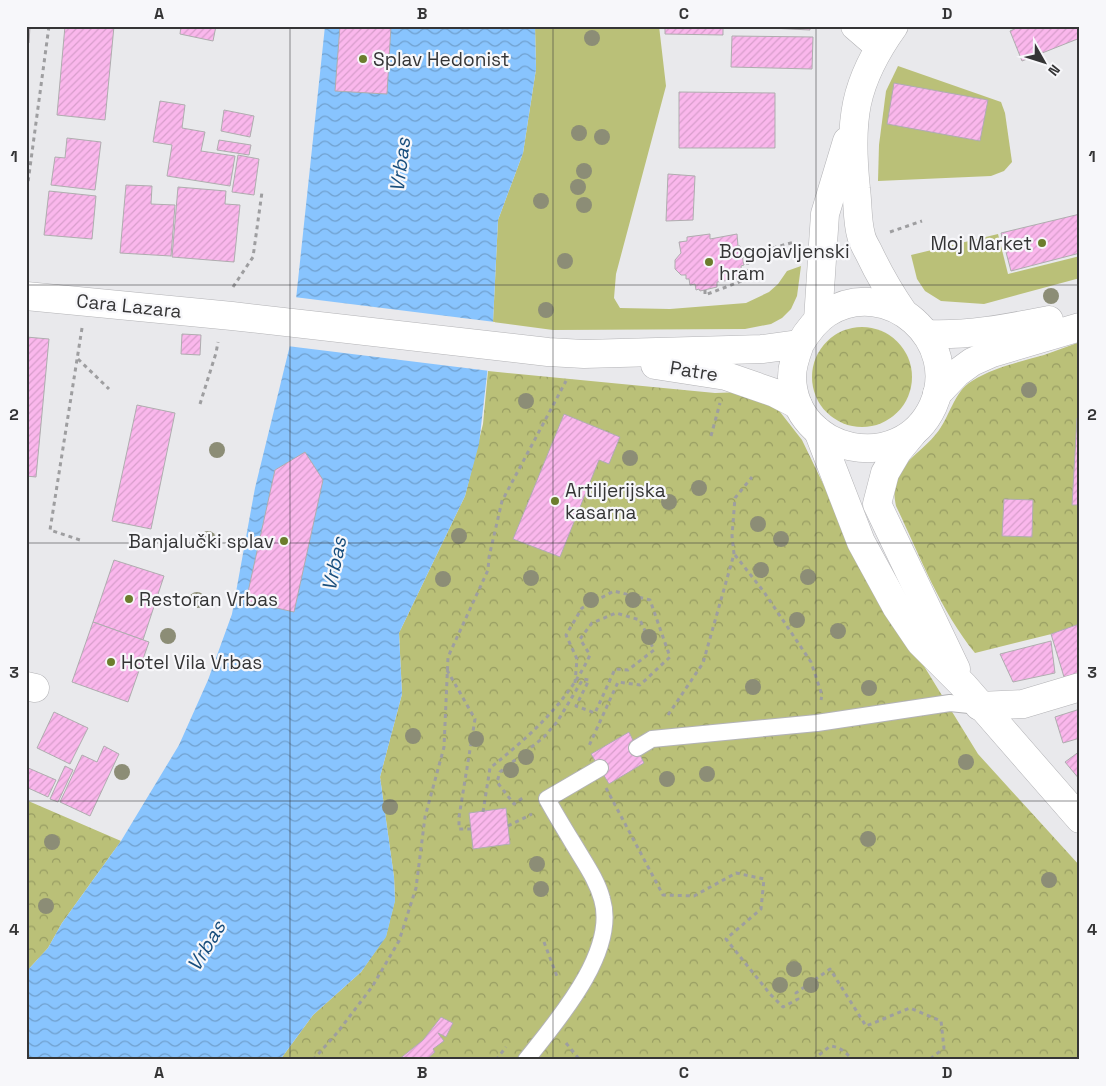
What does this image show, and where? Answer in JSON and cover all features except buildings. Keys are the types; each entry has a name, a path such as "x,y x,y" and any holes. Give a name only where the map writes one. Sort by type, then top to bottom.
{"street":[{"path":"855,26 870,39 887,36"},
{"path":"818,320 825,214 867,70 887,36"},
{"path":"854,118 853,153 861,236 881,279 903,312"},
{"name":"Cara Lazara","path":"26,296 231,304 548,352"},
{"name":"Patre","path":"860,303 879,303 903,312 913,319 926,334 938,358 937,394 933,406 919,425 897,442 870,449 842,445 830,440 818,432 807,420 798,405 792,378 794,358 800,344 818,320 828,312 840,307 860,303"},
{"path":"926,334 986,332 1080,314"},
{"name":"Patre","path":"937,394 957,373 972,362 992,353 1080,326"},
{"name":"Patre","path":"577,365 800,344"},
{"name":"Patre","path":"548,352 577,365 726,376 774,393 798,405"},
{"path":"919,425 898,451 885,473 877,504 972,696"},
{"path":"818,432 861,542 897,608 920,642 972,696 1080,819"},
{"path":"972,696 1023,704 1080,687"}],"lane":[{"path":"637,748 652,739 817,723 950,703 972,696"},
{"path":"526,1060 582,984 603,935 605,910 600,890 547,799 601,775"}],"path":[{"path":"26,197 48,26"},
{"path":"231,304 253,257 262,192"},
{"path":"886,233 922,221"},
{"path":"742,257 799,241"},
{"path":"705,290 705,295 747,279 748,255"},
{"path":"82,321 78,359 50,530 83,541"},
{"path":"200,404 216,353"},
{"path":"78,359 109,389"},
{"path":"313,1060 337,1033 372,987 399,941 416,888 425,817 444,747 448,657 488,570 489,557 502,501 577,365"},
{"path":"711,436 721,401"},
{"path":"652,739 703,663 734,554 732,536 734,498 752,477"},
{"path":"734,554 764,592 811,662 822,695 817,723"},
{"path":"575,683 577,659 566,635 582,608 614,591 650,600 670,657 640,685 618,682 585,756"},
{"path":"483,812 490,768 525,740 550,715 575,683 590,655 580,640 592,623 616,613 640,620 654,650 628,670 615,669 595,713 576,706 588,680 584,679 557,722 544,737 500,772 498,782 514,804 529,793"},
{"path":"446,670 475,719 459,817 460,830 471,829"},
{"path":"601,775 663,895 694,896 736,873 764,880 761,909 726,939 770,994 783,1007 798,998 796,993 830,969 866,1026 910,1008 941,1021 944,1048 929,1060"},
{"path":"544,942 559,977 553,985"},
{"path":"496,1060 508,1045"},
{"path":"813,1060 830,1046 838,1047 853,1060"}],"green space":[{"path":"535,26 659,26 666,86 616,274 614,298 620,308 670,309 746,303 769,292 778,284 787,271 801,266 797,296 791,309 782,318 771,324 745,329 553,330 493,322 498,220 523,153 536,69"},
{"path":"898,66 1001,102 1005,113 1012,162 1004,171 991,176 878,181 879,145 886,91"},
{"path":"998,234 1008,274 1080,256 1080,278 984,304 941,301 925,291 917,279 911,255"},
{"path":"862,327 881,331 897,342 908,358 912,377 908,396 897,412 881,423 862,427 843,423 827,412 816,396 812,377 816,358 827,342 843,331"},
{"path":"1080,342 1080,627 975,653 951,619 922,563 896,506 894,491 896,480 910,459 941,428 956,398 972,381 998,368 1044,355"},
{"path":"488,371 715,393 743,392 777,408 802,440 830,498 919,658 978,754 1080,866 1080,1060 280,1060 313,1015 361,972 386,936 395,900 394,877 380,777 402,694 399,633 465,496 483,424"},
{"path":"26,800 121,841 62,923 48,948 26,972"}],"water":[{"name":"Vrbas","path":"325,26 535,26 536,69 523,153 498,220 493,322 479,444 465,496 399,633 402,694 380,777 394,877 395,901 386,937 361,972 313,1015 280,1060 26,1060 26,972 48,948 62,923 121,841 179,745 208,680 232,614 255,488 292,337"}],"pier":[{"path":"294,297 495,322 490,371 287,346"}],"place":[{"name":"Splav Hedonist","path":"363,59"},
{"name":"Moj Market","path":"1042,243"},
{"name":"Bogojavljenski hram","path":"709,262"},
{"name":"Artiljerijska kasarna","path":"555,501"},
{"name":"Banjalučki splav","path":"284,541"},
{"name":"Restoran Vrbas","path":"129,599"},
{"name":"Hotel Vila Vrbas","path":"111,662"}]}
